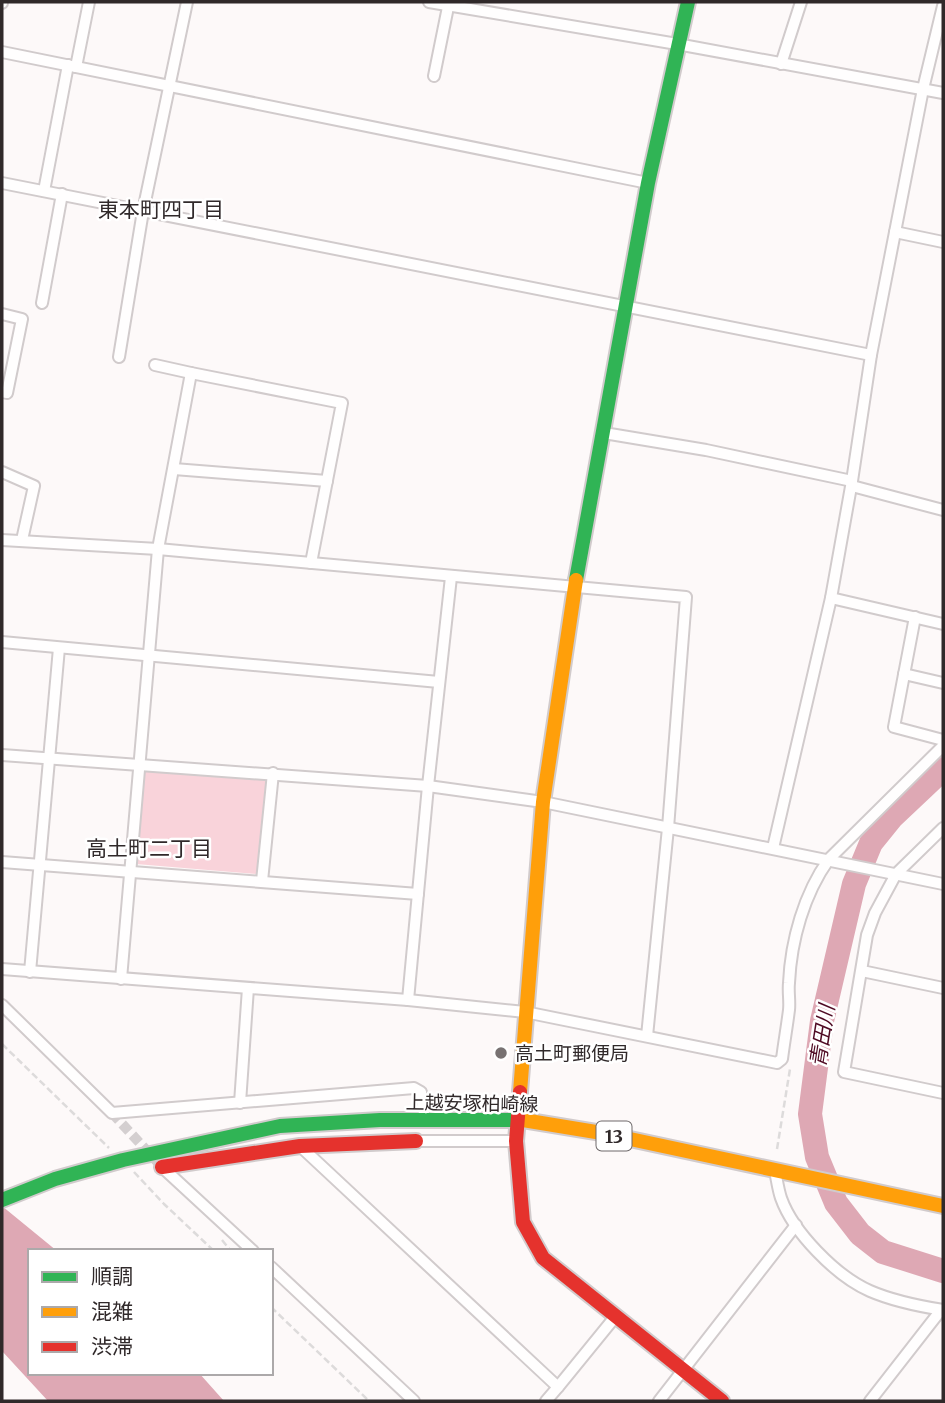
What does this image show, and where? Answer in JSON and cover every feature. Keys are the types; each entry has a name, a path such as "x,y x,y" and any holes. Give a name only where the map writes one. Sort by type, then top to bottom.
{"street":[{"path":"44,191 89,2"},
{"path":"119,356 143,211 187,2"},
{"path":"429,2 943,93"},
{"path":"688,2 648,183 574,588 543,802 516,1141 523,1222 543,1258 722,1401"},
{"path":"780,64 801,2"},
{"path":"434,76 449,4"},
{"path":"774,848 831,598 871,355 923,89 943,6"},
{"path":"2,52 648,183"},
{"path":"2,183 871,355"},
{"path":"42,303 62,194"},
{"path":"895,232 943,242"},
{"path":"2,314 22,319 7,393 2,392"},
{"path":"155,365 342,402 311,562"},
{"path":"121,979 158,549 191,373"},
{"path":"604,433 706,450 943,507"},
{"path":"174,469 327,481"},
{"path":"2,472 34,486 22,540"},
{"path":"2,540 158,549 686,597 668,828 647,1037"},
{"path":"408,1000 451,577"},
{"path":"831,598 943,624"},
{"path":"915,617 894,727 943,740"},
{"path":"2,642 439,682"},
{"path":"30,971 59,648"},
{"path":"904,674 943,683"},
{"path":"2,970 408,1000 525,1012 778,1063 782,1059 789,1007 789,982 808,893 834,861 943,746"},
{"path":"2,755 428,786 543,802 943,884"},
{"path":"262,881 273,773"},
{"path":"943,828 896,874 867,935 844,1072 943,1093"},
{"path":"2,862 418,894"},
{"path":"862,971 943,988"},
{"path":"240,1103 248,988"},
{"path":"2,1005 112,1113 414,1088 421,1092 425,1121"},
{"name":"上越安塚柏崎線","path":"2,1200 55,1180 123,1160 280,1126 380,1120 517,1119 590,1131 943,1206"},
{"path":"162,1167 300,1146 516,1141"},
{"path":"300,1146 558,1387"},
{"path":"162,1167 251,1249"},
{"path":"775,1171 781,1199 796,1225 810,1244 836,1269 869,1290 912,1305 942,1310 870,1401"},
{"path":"659,1401 796,1225"},
{"path":"273,1269 414,1401"},
{"path":"546,1401 615,1317"}],"path":[{"path":"2,1044 212,1249"},
{"path":"777,1149 790,1067 782,1059"},
{"path":"273,1309 369,1401"}],"shaded area":[{"path":"144,767 266,779 257,874 136,864"},
{"path":"2,1206 55,1249 28,1249 28,1375 201,1375 224,1401 48,1401 2,1351"}],"waterway":[{"name":"青田川","path":"943,769 892,817 871,843 854,884 822,1021 810,1114 817,1157 836,1203 860,1234 883,1252 943,1271"}],"tunnel":[{"path":"112,1113 162,1167"}],"traffic: fast":[{"path":"576,580 648,183 688,2"},
{"path":"2,1200 55,1179 123,1160 280,1126 380,1120 523,1120"}],"traffic: slow":[{"path":"520,1092 543,802 576,580"},
{"path":"523,1120 602,1133 943,1206"}],"traffic: jam":[{"path":"520,1092 516,1141 523,1222 543,1258 722,1401"},
{"path":"162,1167 300,1146 416,1141"}],"place":[{"name":"高土町郵便局","path":"501,1053"}],"district":[{"name":"東本町四丁目","path":"161,209"},
{"name":"高土町二丁目","path":"149,848"}]}
